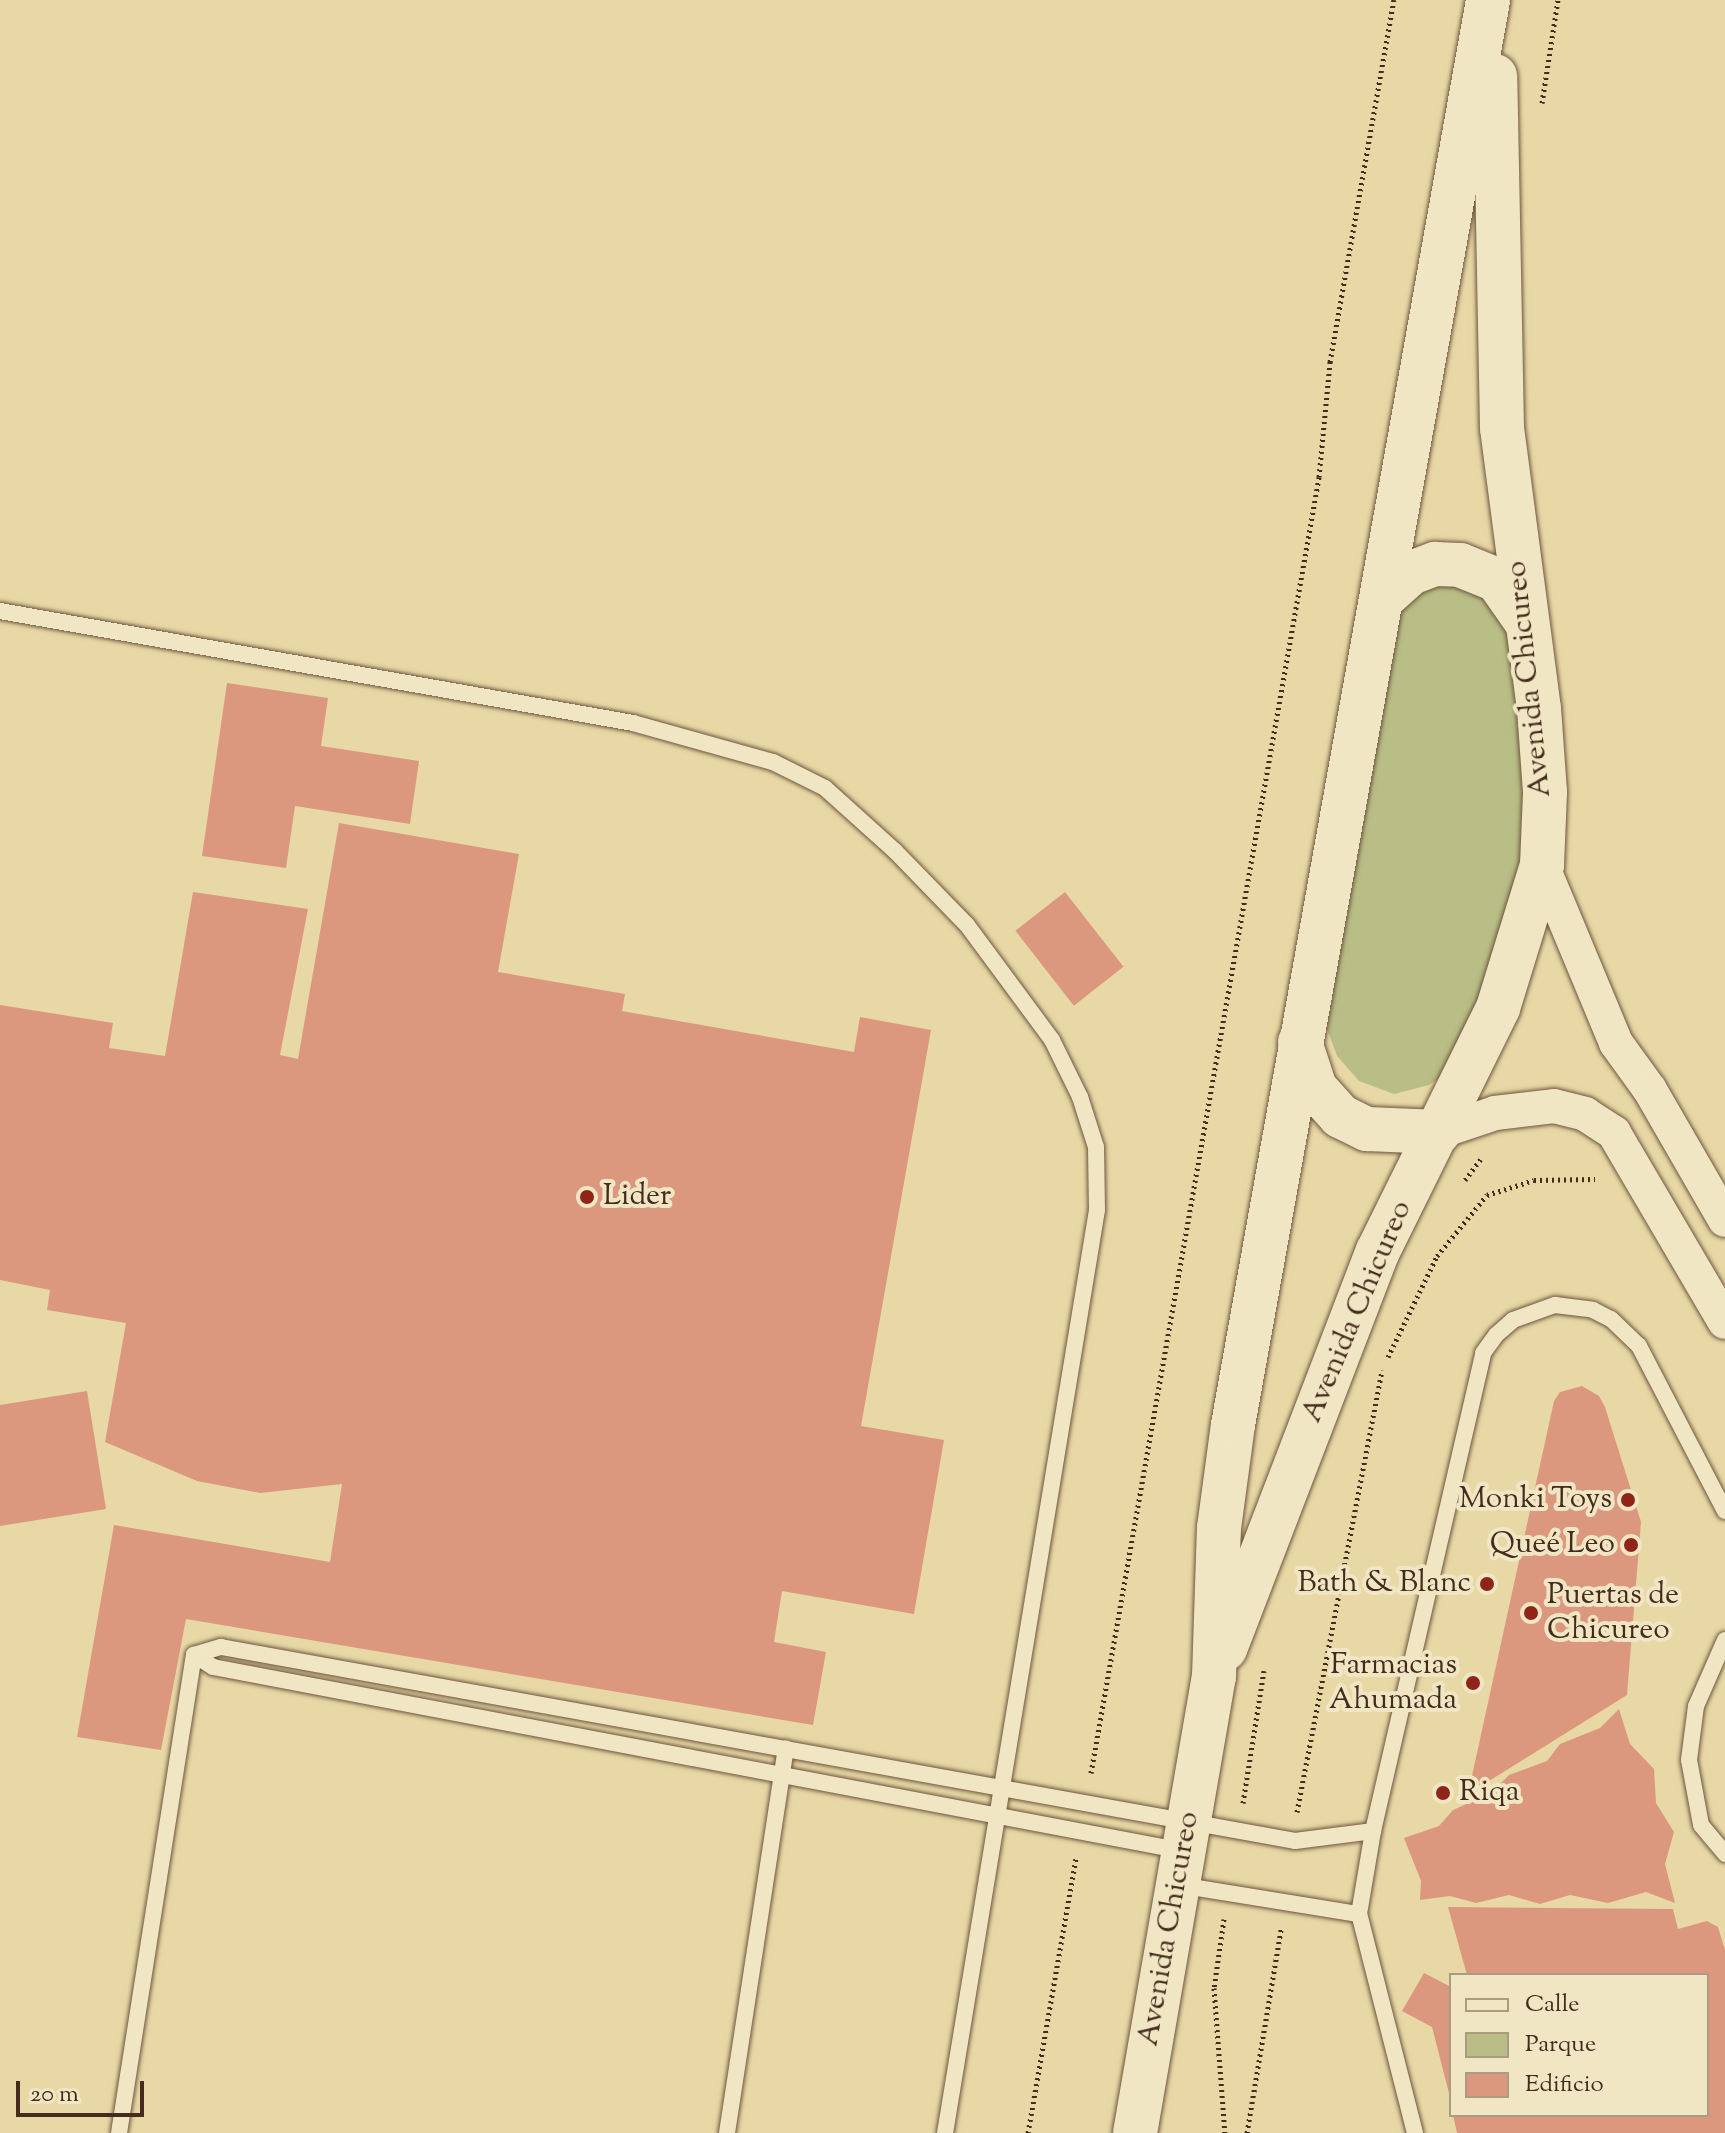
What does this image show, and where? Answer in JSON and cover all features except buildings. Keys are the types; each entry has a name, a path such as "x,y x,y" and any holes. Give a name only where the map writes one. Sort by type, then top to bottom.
{"main road":[{"name":"Avenida Chicureo","path":"1135,2133 1214,1677 1219,1528 1300,1042 1490,0"},
{"name":"Avenida Chicureo","path":"1214,1677 1378,1251 1498,1008 1542,865 1545,792 1502,428 1490,0"},
{"path":"1382,599 1411,573 1435,564 1460,565 1497,580 1526,622"},
{"path":"1300,1042 1315,1088 1340,1116 1367,1129 1439,1132"}],"street":[{"path":"1542,865 1616,1043 1650,1090 1725,1220"},
{"path":"1439,1132 1495,1113 1554,1106 1585,1114 1614,1133 1639,1169 1725,1322"}],"lane":[{"path":"0,611 633,723 773,762 825,788 895,851 967,925 1052,1040 1080,1097 1096,1147 1097,1210 945,2133"},
{"path":"1415,2133 1359,1914 1373,1831 1483,1353 1496,1335 1513,1320 1555,1305 1593,1310 1611,1319 1639,1346 1724,1507"},
{"path":"1725,1640 1696,1706 1689,1760 1701,1825 1725,1854"},
{"path":"194,1655 221,1647 1086,1802 1285,1902 1359,1914"},
{"path":"194,1655 213,1667 1184,1852 1373,1831"},
{"path":"119,2133 194,1655"},
{"path":"727,2133 785,1776 786,1748"}],"path":[{"path":"1086,1802 1319,477 1330,362 1394,0"},
{"path":"1291,1840 1382,1371 1437,1256 1487,1195 1506,1186 1565,1177 1605,1180 1639,1169"},
{"path":"1028,2133 1081,1832"},
{"path":"1247,2133 1285,1902"}],"green space":[{"path":"1443,583 1484,594 1511,634 1529,838 1503,943 1445,1074 1429,1085 1394,1094 1359,1081 1337,1056 1326,1026 1399,611 1412,593"}],"place":[{"name":"Lider","path":"587,1197"},
{"name":"Monki Toys","path":"1628,1500"},
{"name":"Queé Leo","path":"1631,1545"},
{"name":"Bath & Blanc","path":"1487,1584"},
{"name":"Puertas de Chicureo","path":"1531,1613"},
{"name":"Farmacias Ahumada","path":"1473,1683"},
{"name":"Riqa","path":"1443,1793"}]}
